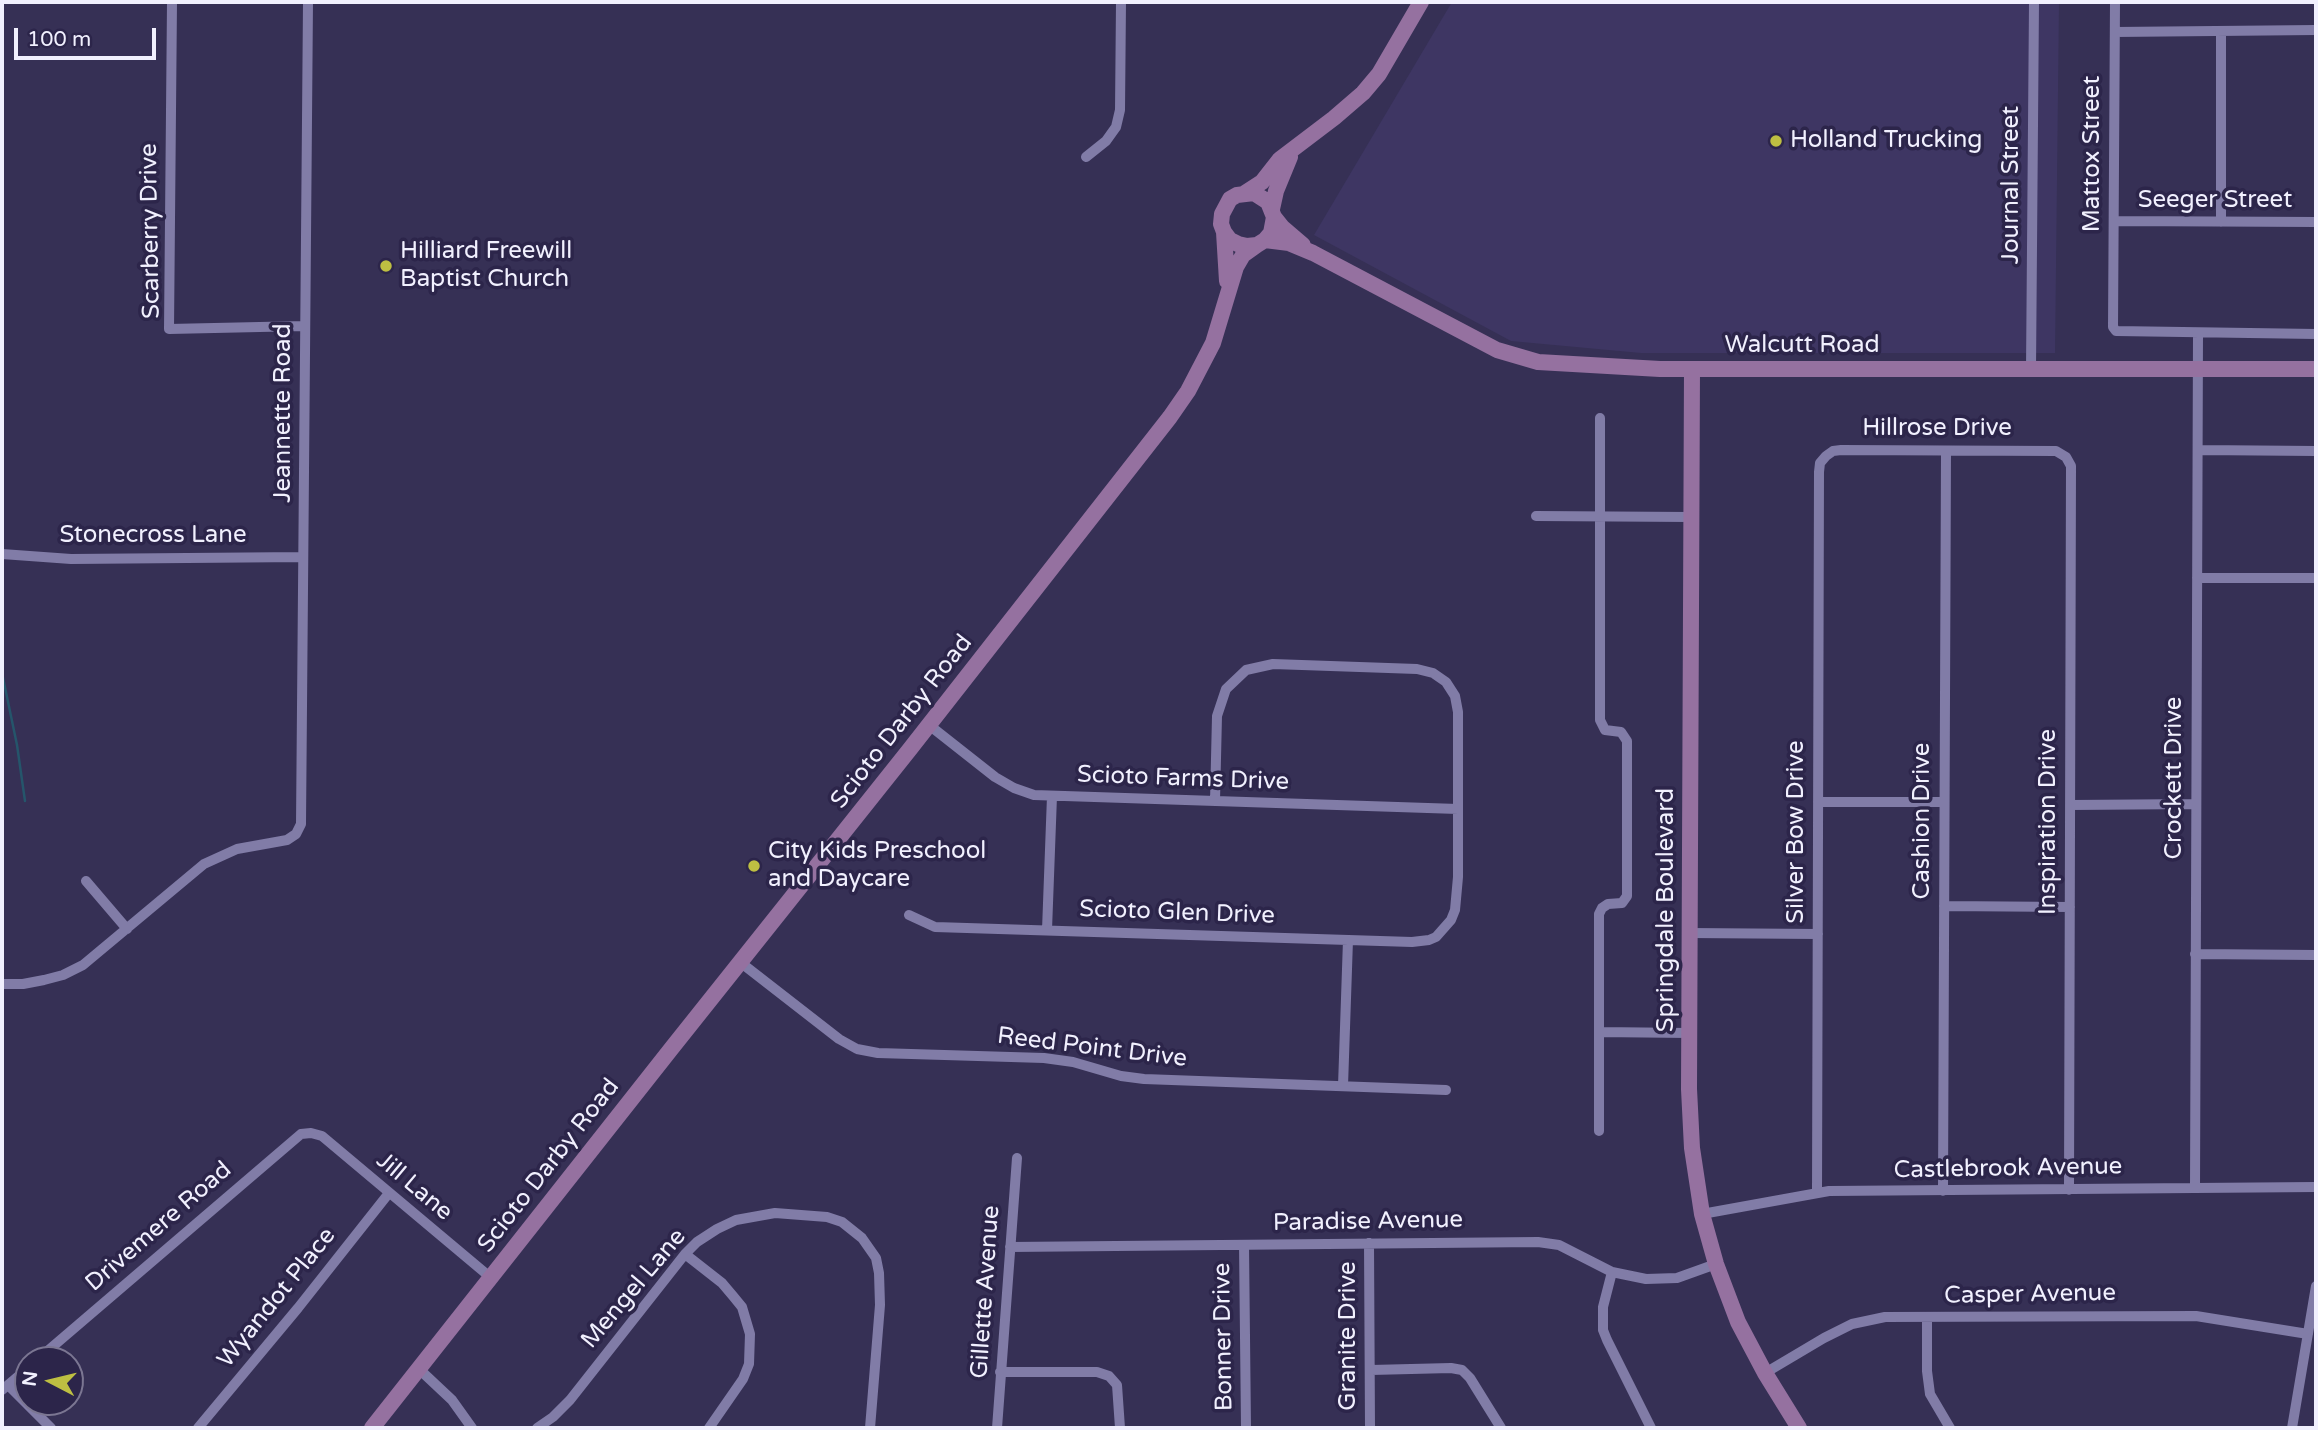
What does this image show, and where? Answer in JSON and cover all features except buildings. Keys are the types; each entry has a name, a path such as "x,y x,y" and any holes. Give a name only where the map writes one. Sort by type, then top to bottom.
{"street":[{"name":"Scarberry Drive","path":"172,2 169,329 305,326"},
{"name":"Jeannette Road","path":"127,929 204,864 237,849 287,840 296,834 301,824 308,2"},
{"path":"1086,157 1111,134 1116,127 1120,110 1121,2"},
{"path":"1295,149 1276,191 1271,233 1261,242 1238,244 1224,232 1221,223 1225,206 1237,195 1262,182 1280,159 1363,93 1379,74 1421,2"},
{"name":"Journal Street","path":"2031,369 2034,2"},
{"name":"Mattox Street","path":"2115,2 2113,327 2118,332 2198,334"},
{"path":"2115,32 2316,30"},
{"path":"2221,31 2221,222"},
{"path":"1245,192 1262,196 1273,213"},
{"name":"Walcutt Road","path":"1273,213 1292,236 1313,253"},
{"name":"Seeger Street","path":"2114,221 2316,222"},
{"name":"Scioto Darby Road","path":"1224,232 1228,290"},
{"name":"Walcutt Road","path":"1261,242 1289,243 1313,253 1481,341 1516,357 1550,363 1692,369 2316,369"},
{"name":"Scioto Darby Road","path":"372,1428 929,725 1188,391 1213,342 1236,267 1243,255 1261,242"},
{"path":"2198,334 2316,334"},
{"name":"Crockett Drive","path":"2194,1187 2198,334"},
{"name":"Springdale Boulevard","path":"1692,369 1689,933 1692,1148 1702,1214 1716,1264 1738,1322 1798,1428"},
{"path":"1598,1131 1599,914 1608,904 1622,903 1627,897 1627,740 1621,732 1605,730 1600,720 1601,418"},
{"path":"2199,450 2316,451"},
{"name":"Hillrose Drive","path":"1819,472 1820,463 1833,451 2056,451 2066,457"},
{"name":"Cashion Drive","path":"1943,1191 1946,451"},
{"name":"Inspiration Drive","path":"2066,457 2071,466 2072,482 2068,1190"},
{"name":"Silver Bow Drive","path":"1817,1193 1819,472"},
{"path":"1536,516 1690,517"},
{"name":"Stonecross Lane","path":"2,554 71,559 303,557"},
{"path":"2197,578 2316,578"},
{"path":"1214,801 1217,716 1226,690 1246,670 1273,664 1417,668 1433,673 1446,682 1455,696 1458,712 1458,809"},
{"name":"Scioto Farms Drive","path":"929,725 995,777 1034,795 1458,809"},
{"path":"1047,930 1052,796"},
{"path":"1818,802 1944,802"},
{"path":"2071,805 2196,804"},
{"name":"Scioto Glen Drive","path":"909,915 935,927 1419,942 1429,940 1443,931 1455,910 1458,809"},
{"path":"2,984 23,984 63,975 83,965 127,929 86,881"},
{"path":"1944,906 2070,907"},
{"path":"1689,933 1818,934"},
{"path":"1343,1086 1349,940"},
{"path":"2195,954 2316,955"},
{"name":"Reed Point Drive","path":"740,962 839,1039 857,1049 878,1053 1044,1058 1144,1079 1446,1090"},
{"path":"1599,1032 1689,1033"},
{"name":"Jill Lane","path":"311,1133 322,1136 331,1143 490,1277"},
{"name":"Drivemere Road","path":"53,1346 292,1140 300,1134 311,1133"},
{"name":"Gillette Avenue","path":"997,1428 1017,1158"},
{"name":"Castlebrook Avenue","path":"1702,1214 1829,1191 2316,1188"},
{"name":"Wyandot Place","path":"198,1428 389,1193"},
{"name":"Mengel Lane","path":"537,1428 570,1400 685,1254 707,1235 736,1220 775,1213 827,1217 842,1222 862,1238 876,1258 880,1284 870,1428"},
{"name":"Paradise Avenue","path":"1010,1247 1538,1242 1559,1245 1612,1272 1646,1279 1676,1278 1716,1264"},
{"name":"Granite Drive","path":"1369,1243 1370,1428"},
{"name":"Bonner Drive","path":"1244,1245 1246,1428"},
{"path":"685,1254 722,1283 742,1307 750,1334 749,1364 743,1379 709,1428"},
{"path":"1612,1272 1602,1307 1603,1330 1651,1428"},
{"path":"2292,1428 2316,1286"},
{"name":"Casper Avenue","path":"1765,1373 1852,1324 1885,1317 2196,1316 2308,1334"},
{"path":"1927,1317 1927,1371 1930,1394 1950,1428"},
{"path":"419,1369 452,1400 472,1428"},
{"path":"1371,1370 1462,1370 1470,1378 1501,1428"},
{"path":"1000,1372 1097,1372 1109,1376 1117,1385 1120,1428"},
{"path":"5,1388 51,1428"}],"shaded area":[{"path":"1452,2 2059,2 2055,353 1641,353 1511,341 1314,235"}],"waterway":[{"path":"2,673 25,801"}],"place":[{"name":"Holland Trucking","path":"1776,141"},
{"name":"Hilliard Freewill Baptist Church","path":"386,266"},
{"name":"City Kids Preschool and Daycare","path":"754,866"}]}
